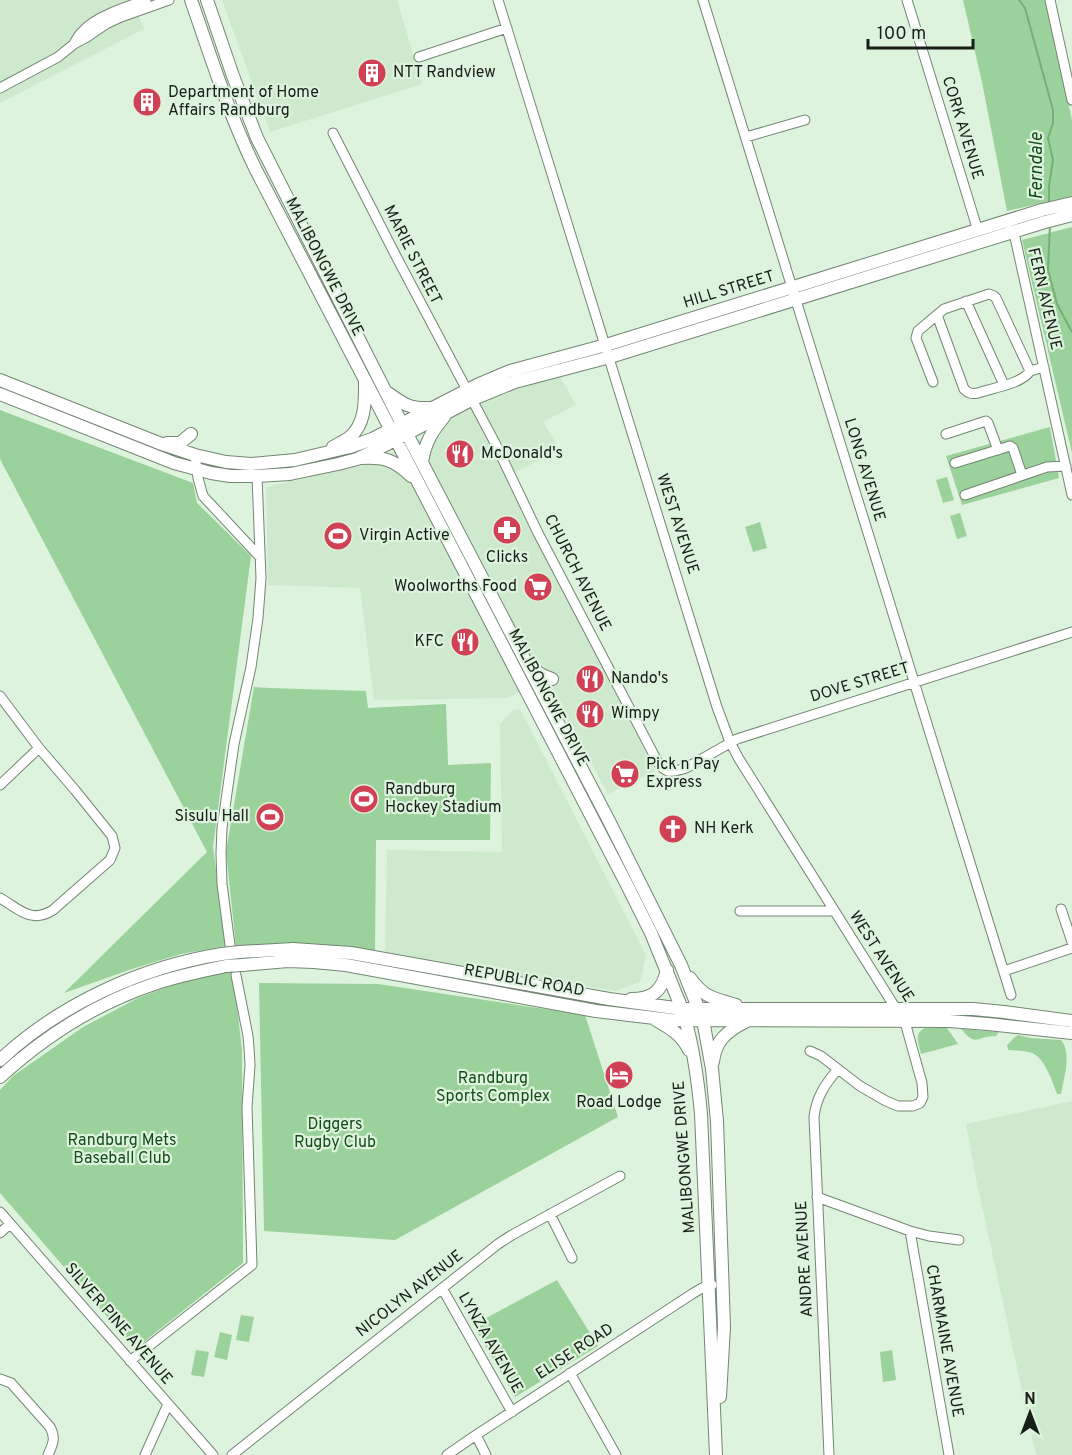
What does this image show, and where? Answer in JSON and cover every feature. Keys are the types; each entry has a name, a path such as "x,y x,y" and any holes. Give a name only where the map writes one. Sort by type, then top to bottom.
{"main road":[{"name":"MALIBONGWE DRIVE","path":"191,0 224,96 248,154 631,893 651,933 684,1014 701,1113 712,1388 718,1455"},
{"name":"MALIBONGWE DRIVE","path":"209,3 256,138 681,965 701,1014 712,1069 717,1121 724,1327 718,1455"},
{"name":"HILL STREET","path":"794,294 1000,224 1069,210"},
{"name":"HILL STREET","path":"404,428 449,412 469,395 510,371 608,351 794,294 1014,232 1044,216"},
{"path":"0,380 159,443 226,462 273,463 316,456 392,434"},
{"path":"316,456 350,437 359,426 364,413 365,380"},
{"path":"387,393 416,409 430,408"},
{"path":"0,394 174,463 197,469 230,476 257,477 306,472 357,459 384,458 397,464 418,483"},
{"name":"HILL STREET","path":"404,428 430,408 469,395"},
{"path":"422,462 429,437 449,412"},
{"path":"357,459 404,428"},
{"path":"159,443 180,443 191,434"},
{"path":"526,665 551,679 547,703"},
{"name":"REPUBLIC ROAD","path":"0,1077 45,1040 75,1020 153,984 233,959 293,949 351,953 684,1014"},
{"name":"REPUBLIC ROAD","path":"0,1060 52,1020 103,991 182,962 233,959 346,965 571,1006 652,1018 684,1014 973,1009 1072,1021"},
{"path":"681,965 704,994 748,1014 719,1041 713,1055 712,1069"},
{"path":"609,999 636,999 651,996 663,984 667,970"},
{"name":"REPUBLIC ROAD","path":"748,1014 905,1022 988,1023 1072,1033"},
{"path":"652,1018 682,1038 694,1062"},
{"path":"1057,1032 1069,1039 1072,1045"}],"street":[{"path":"74,44 82,30 97,20 146,0"},
{"path":"0,88 58,57 106,24 169,0"},
{"name":"WEST AVENUE","path":"498,0 717,707 730,742 905,1022 922,1083 923,1097 920,1103 913,1106 898,1106 860,1086 838,1069"},
{"name":"LONG AVENUE","path":"703,0 1011,995"},
{"name":"CORK AVENUE","path":"907,0 978,231"},
{"path":"1050,0 1072,100"},
{"path":"419,57 507,28"},
{"path":"746,137 805,120"},
{"name":"MARIE STREET","path":"333,133 469,395"},
{"name":"FERN AVENUE","path":"1000,224 1014,232 1072,495"},
{"path":"933,382 916,338 918,331 949,307 989,294 994,296 1030,371"},
{"path":"966,301 1004,385"},
{"path":"937,315 967,392 978,393 1021,380 1030,371 1044,367"},
{"name":"CHURCH AVENUE","path":"469,395 608,668 663,769"},
{"path":"946,434 986,421 998,450"},
{"path":"955,464 1012,446 1022,475"},
{"path":"195,455 201,487 208,502 260,557"},
{"path":"964,495 1047,467 1066,466"},
{"path":"130,1361 252,1265 247,1107 249,1048 233,959 220,853 234,744 251,667 260,600 257,477"},
{"name":"DOVE STREET","path":"663,769 668,772 678,771 730,742 751,734 1072,632"},
{"path":"0,696 39,748 112,836 115,848 110,860 45,915 37,917 29,915 0,898"},
{"path":"0,786 39,748"},
{"path":"1061,909 1072,942"},
{"path":"740,911 834,911"},
{"path":"1004,972 1072,948"},
{"path":"810,1051 838,1069"},
{"name":"ANDRE AVENUE","path":"829,1455 814,1117 821,1090 838,1069"},
{"name":"NICOLYN AVENUE","path":"232,1455 498,1244 620,1176"},
{"path":"817,1197 910,1232 959,1240"},
{"name":"SILVER PINE AVENUE","path":"0,1212 213,1455"},
{"path":"550,1214 572,1258"},
{"path":"0,1233 10,1224"},
{"name":"CHARMAINE AVENUE","path":"910,1232 949,1455"},
{"name":"ELISE ROAD","path":"447,1455 692,1294 709,1286 723,1284"},
{"name":"LYNZA AVENUE","path":"442,1288 512,1412"},
{"path":"570,1373 616,1455"},
{"path":"0,1379 11,1383 53,1431 54,1441 48,1455"},
{"path":"146,1455 168,1404"},
{"path":"476,1435 486,1455"}],"shaded area":[{"path":"0,0 132,0 144,29 0,103"},
{"path":"222,0 397,0 422,84 270,132"},
{"path":"558,373 576,405 543,422 560,450 505,477 655,771 608,794 545,679 508,698 374,700 360,588 268,585 266,487 365,465 440,429 453,415"},
{"path":"520,709 646,955 640,982 615,991 385,954 387,850 502,852 500,724 513,710"},
{"path":"1072,1101 1072,1455 1036,1455 966,1124"}],"green space":[{"path":"963,0 1045,0 1072,120 1072,196 1007,211 982,82"},
{"path":"1072,227 1072,453 1022,240"},
{"path":"0,410 193,483 197,503 251,556 213,847 226,946 181,954 64,993 207,852 0,459"},
{"path":"1050,427 1059,478 962,505 946,456"},
{"path":"947,477 954,500 943,503 936,480"},
{"path":"960,513 967,536 957,539 950,516"},
{"path":"760,522 767,548 753,552 745,527"},
{"path":"254,687 366,691 368,708 446,704 448,765 491,763 490,840 376,840 375,951 236,946 226,852"},
{"name":"Randburg Mets Baseball Club","path":"233,971 242,1050 243,1263 135,1349 0,1193 0,1090 13,1076 83,1027 138,998 183,981"},
{"path":"259,983 378,984 585,1015 618,1117 395,1240 264,1231"},
{"path":"925,1028 947,1028 958,1044 921,1054 918,1036"},
{"path":"961,1029 999,1032 996,1036 974,1040"},
{"path":"1018,1035 1061,1040 1067,1058 1061,1094 1057,1094 1046,1068 1037,1056 1027,1052 1008,1050 1007,1045"},
{"path":"557,1280 598,1346 515,1397 473,1325"},
{"path":"241,1315 254,1317 249,1342 236,1340"},
{"path":"220,1332 232,1335 227,1360 214,1357"},
{"path":"196,1350 209,1352 204,1377 191,1375"},
{"path":"892,1350 896,1380 883,1382 880,1352"}],"waterway":[{"name":"Ferndale","path":"1019,0 1025,8 1053,110 1053,123 1048,138 1053,160 1049,205"},
{"name":"Ferndale","path":"1050,225 1048,270 1057,304 1072,332"}],"place":[{"name":"NTT Randview","path":"372,73"},
{"name":"Department of Home Affairs Randburg","path":"147,102"},
{"name":"McDonald's","path":"460,454"},
{"name":"Clicks","path":"507,530"},
{"name":"Virgin Active","path":"338,536"},
{"name":"Woolworths Food","path":"538,587"},
{"name":"KFC","path":"465,642"},
{"name":"Nando's","path":"590,679"},
{"name":"Wimpy","path":"590,714"},
{"name":"Pick n Pay Express","path":"625,774"},
{"name":"Randburg Hockey Stadium","path":"364,799"},
{"name":"Sisulu Hall","path":"270,817"},
{"name":"NH Kerk","path":"673,829"},
{"name":"Road Lodge","path":"619,1075"}],"park label":[{"name":"Randburg Sports Complex","path":"493,1088"},
{"name":"Diggers Rugby Club","path":"335,1134"}]}
